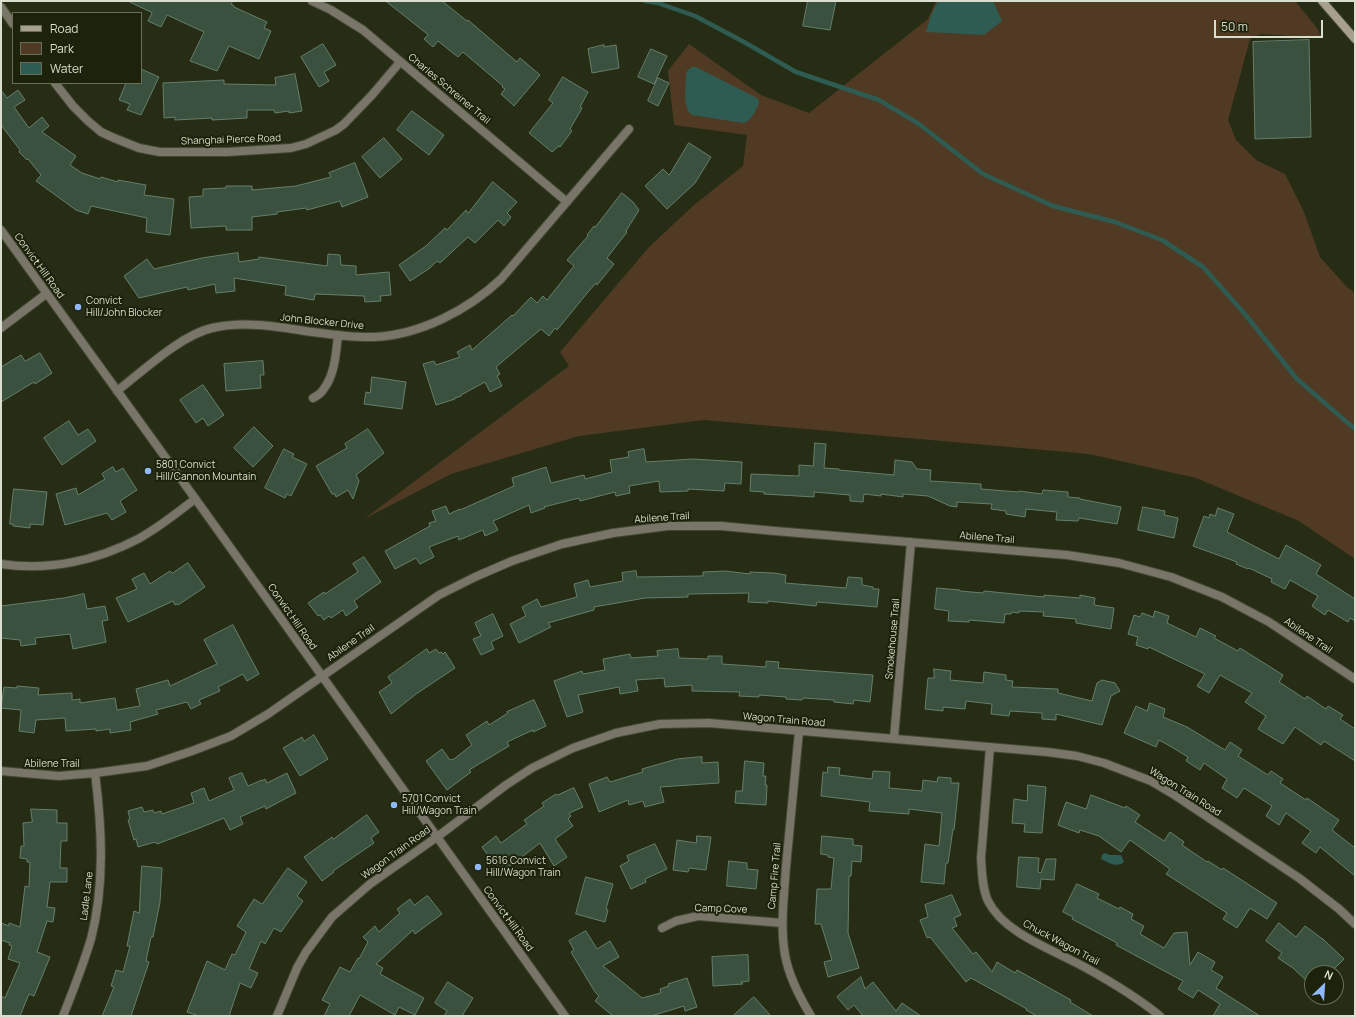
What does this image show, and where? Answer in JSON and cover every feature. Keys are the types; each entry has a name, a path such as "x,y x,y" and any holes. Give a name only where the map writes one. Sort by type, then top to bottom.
{"main road":[{"path":"1322,1 1355,39"}],"street":[{"name":"Charles Schreiner Trail","path":"312,1 332,10 363,30 567,202"},
{"path":"1,7 12,23"},
{"name":"Shanghai Pierce Road","path":"56,84 73,106 100,132 138,148 160,152 292,148 306,144 336,130 344,124 372,95 400,62"},
{"name":"John Blocker Drive","path":"117,391 182,341 210,328 237,324 268,326 360,337 388,336 410,331 448,317 489,290 501,279 629,129"},
{"name":"Convict Hill Road","path":"1,230 565,1016"},
{"path":"1,328 46,294"},
{"path":"313,398 323,391 329,381 333,369 338,335"},
{"path":"1,564 30,566 53,565 72,563 103,554 138,539 159,526 195,499"},
{"name":"Abilene Trail","path":"1,771 59,776 95,773 147,766 192,751 231,736 268,714 439,595 512,560 536,552 590,538 642,529 695,526 736,528 1094,558 1171,576 1216,594 1246,608 1355,679"},
{"name":"Smokehouse Trail","path":"894,738 911,542"},
{"name":"Wagon Train Road","path":"277,1016 297,968 306,952 332,917 370,884 532,768 573,748 616,733 660,724 709,723 894,738 1077,756 1104,763 1126,770 1151,781 1172,794 1299,878 1339,909 1355,924"},
{"name":"Camp Fire Trail","path":"799,731 782,923 785,955 789,969 804,1004 811,1016"},
{"name":"Chuck Wagon Trail","path":"990,747 981,858 982,875 988,900 1002,920 1026,937 1088,968 1133,996 1160,1016"},
{"name":"Ladle Lane","path":"63,1016 83,964 91,938 99,892 101,850 95,773"},
{"name":"Camp Cove","path":"662,928 676,921 698,916 782,923"}],"green space":[{"path":"936,1 1295,1 1317,28 1322,38 1261,34 1250,39 1228,120 1236,140 1256,160 1285,174 1304,212 1320,257 1347,287 1355,293 1355,559 1299,521 1196,478 1089,454 704,420 579,436 451,474 364,519 569,366 560,352 649,247 694,205 743,166 747,135 674,125 668,71 689,44 761,95 809,113 928,19"}],"water":[{"path":"938,1 993,1 1002,21 984,35 926,32 931,15"},
{"path":"692,67 696,67 757,98 759,101 756,111 752,117 744,123 692,115 687,107 685,96 686,75 687,71"},
{"path":"1105,853 1110,855 1121,855 1124,862 1116,865 1107,862 1101,859 1102,855"}],"building":[{"path":"128,1 233,1 231,4 234,7 267,22 264,28 271,31 259,59 229,46 217,71 190,61 204,32 167,15 161,27 148,21 152,13"},
{"path":"386,1 442,1 467,21 468,20 517,62 520,58 540,75 514,106 501,94 505,89 502,87 503,86 463,52 458,57 438,41 433,47 424,39 428,35"},
{"path":"808,1 836,1 830,30 803,26"},
{"path":"1309,40 1311,137 1255,139 1253,42"},
{"path":"323,44 336,65 324,72 329,81 319,87 301,57"},
{"path":"604,45 604,47 616,45 619,68 592,73 588,49"},
{"path":"651,49 667,56 654,84 638,77"},
{"path":"142,69 159,77 141,115 127,110 130,104 119,100 126,84 142,84"},
{"path":"295,74 302,111 275,113 274,110 247,110 247,118 212,120 212,118 175,120 175,117 164,118 163,83 224,80 224,84 276,85 275,78"},
{"path":"563,77 588,92 580,107 582,108 570,129 572,131 560,147 559,146 552,152 529,133 553,103 549,100"},
{"path":"658,78 669,83 658,106 648,101"},
{"path":"1,90 7,98 18,90 25,100 14,107 29,128 42,117 49,126 42,132 76,156 70,165 82,173 100,179 101,177 118,182 118,180 146,185 144,195 174,199 170,235 146,232 147,218 91,206 88,214 76,210 36,181 41,175 28,159 27,160 19,152 20,150 1,125"},
{"path":"412,111 444,135 429,155 397,130"},
{"path":"384,138 402,159 380,178 362,157"},
{"path":"689,143 711,157 695,183 667,209 645,186 663,169 669,175"},
{"path":"355,163 368,197 342,207 340,201 307,210 306,208 252,217 252,230 226,230 226,226 191,228 189,197 203,196 203,189 226,188 226,186 252,186 252,190 296,186 331,177 329,173"},
{"path":"493,182 517,202 507,213 511,217 504,226 498,220 475,243 468,237 440,263 437,261 430,268 410,281 399,265 426,246 445,228 447,230 466,210 468,213"},
{"path":"622,193 633,202 639,210 626,231 627,232 607,258 614,264 597,285 596,283 557,330 555,328 549,336 541,329 496,367 500,374 497,376 502,386 490,392 485,382 455,399 436,405 423,364 434,361 436,365 460,357 457,352 470,345 472,350 512,315 513,316 531,297 537,303 543,296 547,300 574,266 567,260"},
{"path":"238,253 239,262 259,259 259,257 327,266 328,254 340,255 341,265 356,266 356,275 389,272 391,295 380,296 381,301 365,302 364,296 315,294 314,300 285,295 286,286 234,278 235,291 216,293 215,284 188,290 187,287 139,298 124,276 147,259 154,269 202,258"},
{"path":"40,353 52,373 1,402 1,367 21,355 25,361"},
{"path":"263,361 264,375 260,375 261,388 226,391 224,364"},
{"path":"372,377 406,382 402,409 364,404 366,392 370,393"},
{"path":"203,385 224,415 208,426 203,418 196,423 180,400"},
{"path":"69,421 78,435 88,429 96,441 62,465 44,438"},
{"path":"254,427 273,446 253,467 234,448"},
{"path":"368,429 384,453 356,475 359,481 353,499 348,490 336,497 335,494 332,494 316,466 347,448 345,444"},
{"path":"815,443 826,444 824,468 894,475 895,460 912,462 917,469 931,470 930,481 981,484 981,489 1042,494 1043,490 1068,492 1068,497 1080,498 1121,507 1117,524 1079,518 1078,521 1056,520 1057,512 1026,509 1025,517 1006,514 1006,511 991,509 992,504 957,502 957,507 950,506 928,496 903,494 903,497 881,494 881,496 864,494 863,502 850,501 850,495 814,492 814,497 764,494 764,492 750,491 751,474 799,476 799,465 813,466"},
{"path":"284,449 294,454 292,457 307,464 291,496 287,494 285,498 265,488"},
{"path":"644,449 646,462 693,459 742,462 741,484 725,483 724,491 688,489 688,491 660,492 659,481 629,486 630,493 616,496 615,492 580,501 579,498 544,507 545,508 531,513 529,505 493,521 498,530 485,536 483,530 459,540 458,536 429,547 434,557 420,564 416,558 395,569 385,551 430,526 429,523 436,521 432,511 446,506 449,514 460,510 514,486 512,478 546,467 551,483 584,475 585,479 612,472 610,460 629,457 628,452"},
{"path":"113,467 116,472 123,468 137,490 120,501 126,512 112,520 107,513 65,525 56,494 76,488 78,495 105,479 102,474"},
{"path":"14,489 47,492 43,525 30,524 30,528 13,526 13,524 10,524"},
{"path":"1143,507 1165,511 1164,515 1178,518 1174,538 1138,530"},
{"path":"1218,508 1234,514 1227,532 1279,559 1286,545 1321,565 1316,574 1355,599 1355,621 1350,618 1348,622 1328,610 1325,615 1312,606 1318,596 1290,580 1285,589 1271,582 1272,579 1249,568 1248,569 1236,564 1237,562 1193,546 1204,516 1209,518 1210,514 1215,516"},
{"path":"364,557 381,582 354,601 358,607 346,616 343,610 331,618 329,616 324,620 320,615 318,616 308,603 324,592 325,594 358,572 353,564"},
{"path":"188,563 205,587 178,605 175,605 173,601 128,622 116,598 137,589 132,579 144,573 150,584 170,571 172,573"},
{"path":"636,571 637,577 703,576 703,572 725,571 750,574 750,572 774,573 786,575 785,583 846,588 848,577 862,578 862,585 873,587 873,589 879,589 877,607 817,602 816,606 768,601 768,603 748,602 749,593 688,594 688,597 645,598 594,607 594,610 548,623 551,627 519,643 510,624 526,616 522,607 537,599 541,607 577,597 574,584 588,580 590,587 623,581 622,573"},
{"path":"937,588 1044,597 1044,595 1080,598 1080,595 1095,598 1094,605 1114,608 1111,629 1076,623 1076,619 1043,616 1044,612 1012,612 1011,614 1005,614 1004,623 969,620 969,622 948,621 949,611 935,609"},
{"path":"84,594 87,609 105,606 108,620 102,621 106,642 73,649 70,634 35,638 36,644 21,646 20,640 1,638 1,606"},
{"path":"1155,611 1169,616 1167,623 1196,637 1200,628 1216,636 1214,638 1238,651 1240,648 1283,675 1279,682 1305,699 1307,696 1326,709 1328,706 1343,715 1340,719 1355,729 1355,761 1324,741 1321,745 1295,727 1283,744 1258,729 1266,716 1245,702 1252,693 1220,675 1209,693 1197,686 1205,674 1149,647 1148,649 1136,645 1138,637 1128,634 1134,615 1140,617 1142,613 1153,617"},
{"path":"493,614 503,636 491,642 494,649 481,655 473,639 481,636 475,623"},
{"path":"233,625 259,674 247,681 243,674 218,687 220,691 199,700 201,704 191,709 187,702 156,710 158,714 130,722 131,730 110,733 110,729 96,731 96,729 66,731 65,718 36,720 34,733 19,731 21,710 1,708 4,687 17,688 17,686 39,688 38,695 72,693 72,700 80,699 80,703 115,698 117,710 140,706 136,689 168,680 170,686 217,664 204,640"},
{"path":"427,649 429,653 436,649 439,653 441,652 443,654 445,652 455,668 416,694 391,714 379,692 392,683 388,677"},
{"path":"678,649 679,658 708,659 708,656 722,656 722,664 766,667 766,661 779,662 778,668 873,675 870,702 854,700 853,704 834,702 834,700 803,698 802,700 786,699 786,697 759,695 759,697 739,696 740,692 692,691 692,685 665,687 664,678 636,680 638,691 620,694 619,687 578,695 583,712 567,717 554,681 582,671 583,674 605,670 603,659 630,654 631,658 658,656 657,651"},
{"path":"934,669 951,671 950,680 983,683 984,672 1006,675 1006,680 1013,681 1012,687 1058,689 1058,693 1092,701 1097,683 1102,680 1115,683 1120,691 1111,696 1102,725 1056,714 1056,720 1042,719 1042,713 1010,711 1009,716 991,714 992,704 966,701 965,709 943,707 943,711 925,709 928,678 934,678"},
{"path":"534,700 546,726 533,732 533,730 507,742 509,746 469,770 471,772 447,790 426,761 442,749 450,760 454,759 472,745 466,735 487,721 489,725 508,713 507,712"},
{"path":"1150,703 1165,709 1163,717 1187,727 1225,750 1230,742 1242,750 1238,756 1268,775 1271,771 1283,779 1280,783 1306,800 1307,798 1339,820 1332,830 1355,848 1355,876 1320,847 1316,853 1302,843 1311,831 1286,813 1279,825 1266,816 1272,806 1244,788 1237,798 1222,788 1227,779 1204,763 1200,770 1186,761 1188,757 1159,740 1156,747 1124,733 1136,706 1147,711"},
{"path":"314,735 328,759 300,776 283,748 302,737 304,741"},
{"path":"702,757 702,763 718,762 719,783 660,787 664,802 645,807 643,801 629,805 628,800 599,812 589,784 607,777 610,782 643,772 642,769 677,759"},
{"path":"745,761 764,763 763,776 766,776 765,785 767,785 766,805 735,803 736,791 742,791"},
{"path":"828,767 840,768 839,775 872,779 873,771 890,772 889,788 922,791 923,780 937,782 938,777 951,778 951,783 959,783 954,830 953,829 948,863 946,863 944,884 921,882 925,844 939,846 942,813 909,809 909,814 869,811 870,802 821,796 823,772 827,773"},
{"path":"242,773 248,786 265,779 267,783 287,773 296,793 266,809 265,806 240,817 243,824 230,830 224,818 157,844 155,842 138,847 136,839 134,840 128,820 130,819 128,811 142,807 144,812 153,810 154,813 161,811 162,814 194,803 191,793 204,788 209,801 234,790 229,778"},
{"path":"1028,785 1046,787 1042,833 1024,832 1025,824 1012,823 1014,799 1027,801"},
{"path":"574,788 583,807 569,813 571,816 568,819 573,826 555,839 567,857 554,866 540,843 501,873 482,847 496,836 501,843 527,824 524,820 544,806 542,803 556,794 557,795"},
{"path":"1091,795 1125,808 1126,806 1140,815 1135,822 1164,841 1170,832 1184,842 1182,845 1207,862 1208,861 1222,870 1223,868 1277,903 1267,919 1250,908 1237,928 1223,919 1227,913 1166,874 1170,869 1130,840 1121,852 1099,836 1080,830 1079,833 1058,825 1066,802 1086,809"},
{"path":"31,809 57,810 57,823 67,823 67,841 61,841 60,868 67,868 67,882 50,882 47,907 55,908 53,922 47,921 37,952 50,957 34,996 29,994 20,1016 1,1016 1,996 5,998 20,963 8,959 12,946 9,945 10,943 1,940 1,923 9,926 9,923 20,927 25,886 29,887 30,862 27,862 27,859 20,858 21,846 24,846 23,823 32,822"},
{"path":"367,815 379,832 371,838 374,843 333,871 334,872 322,881 304,857"},
{"path":"697,836 711,837 706,870 689,868 688,872 673,870 677,840 696,843"},
{"path":"822,836 853,839 853,845 862,846 861,862 852,861 851,876 849,876 848,933 859,968 828,977 824,962 832,960 821,924 815,924 817,889 831,889 834,858 821,854"},
{"path":"655,844 667,869 645,879 646,882 631,889 620,866 629,861 627,856"},
{"path":"1019,857 1039,858 1038,872 1041,873 1046,859 1056,859 1054,880 1041,879 1040,889 1017,887"},
{"path":"729,861 747,863 747,869 758,870 756,889 727,886"},
{"path":"142,866 162,868 160,902 153,937 151,937 146,961 149,962 131,1016 102,1016 114,987 111,986 116,970 123,972 130,946 127,946 134,911 139,913"},
{"path":"288,868 307,882 297,896 303,901 281,932 274,928 265,944 261,941 249,969 258,973 251,988 240,983 229,1016 199,1016 187,1012 207,961 225,970 232,954 235,955 246,932 237,926 254,899 262,904"},
{"path":"586,877 613,884 606,909 608,910 605,922 576,914"},
{"path":"1077,884 1099,894 1097,898 1133,914 1131,919 1144,926 1140,934 1164,948 1174,933 1187,932 1190,965 1198,952 1215,962 1211,970 1223,977 1216,988 1260,1016 1213,1016 1220,1004 1198,990 1193,998 1178,989 1183,981 1116,945 1117,943 1072,919 1073,917 1063,912"},
{"path":"952,895 961,915 954,918 957,926 952,928 973,954 976,952 992,972 997,962 1015,973 1017,970 1071,1000 1070,1002 1093,1016 1037,1016 971,978 966,982 930,937 927,938 920,920 928,917 925,905"},
{"path":"427,896 442,914 415,934 413,930 376,964 383,968 380,974 424,998 415,1015 399,1007 395,1015 360,995 349,1016 324,1016 330,1004 322,1000 340,967 350,972 358,958 359,959 368,942 363,937 375,926 379,932 400,913 397,909 410,899 414,905"},
{"path":"1279,923 1296,937 1305,926 1324,940 1344,959 1338,965 1304,965 1304,978 1293,968 1278,958 1282,953 1266,941"},
{"path":"586,931 597,949 610,941 619,957 603,966 642,998 661,993 660,989 669,986 668,984 687,978 697,1007 685,1011 684,1006 651,1016 613,1016 595,1001 599,996 595,992 571,952 574,950 569,941"},
{"path":"748,955 749,981 741,982 743,984 713,986 712,957"},
{"path":"861,977 865,989 873,982 896,1011 902,1003 921,1016 863,1016 854,1005 848,1010 837,997"},
{"path":"448,982 473,998 462,1016 444,1016 447,1011 435,1003"},
{"path":"754,997 771,1016 733,1016"}],"waterway":[{"path":"645,1 658,3 695,16 796,72 879,100 919,124 983,174 1053,206 1115,222 1162,240 1203,267 1244,313 1297,379 1355,429"}],"place":[{"name":"Convict Hill/John Blocker","path":"78,307"},
{"name":"5801 Convict Hill/Cannon Mountain","path":"148,471"},
{"name":"5701 Convict Hill/Wagon Train","path":"394,805"},
{"name":"5616 Convict Hill/Wagon Train","path":"478,867"}]}
